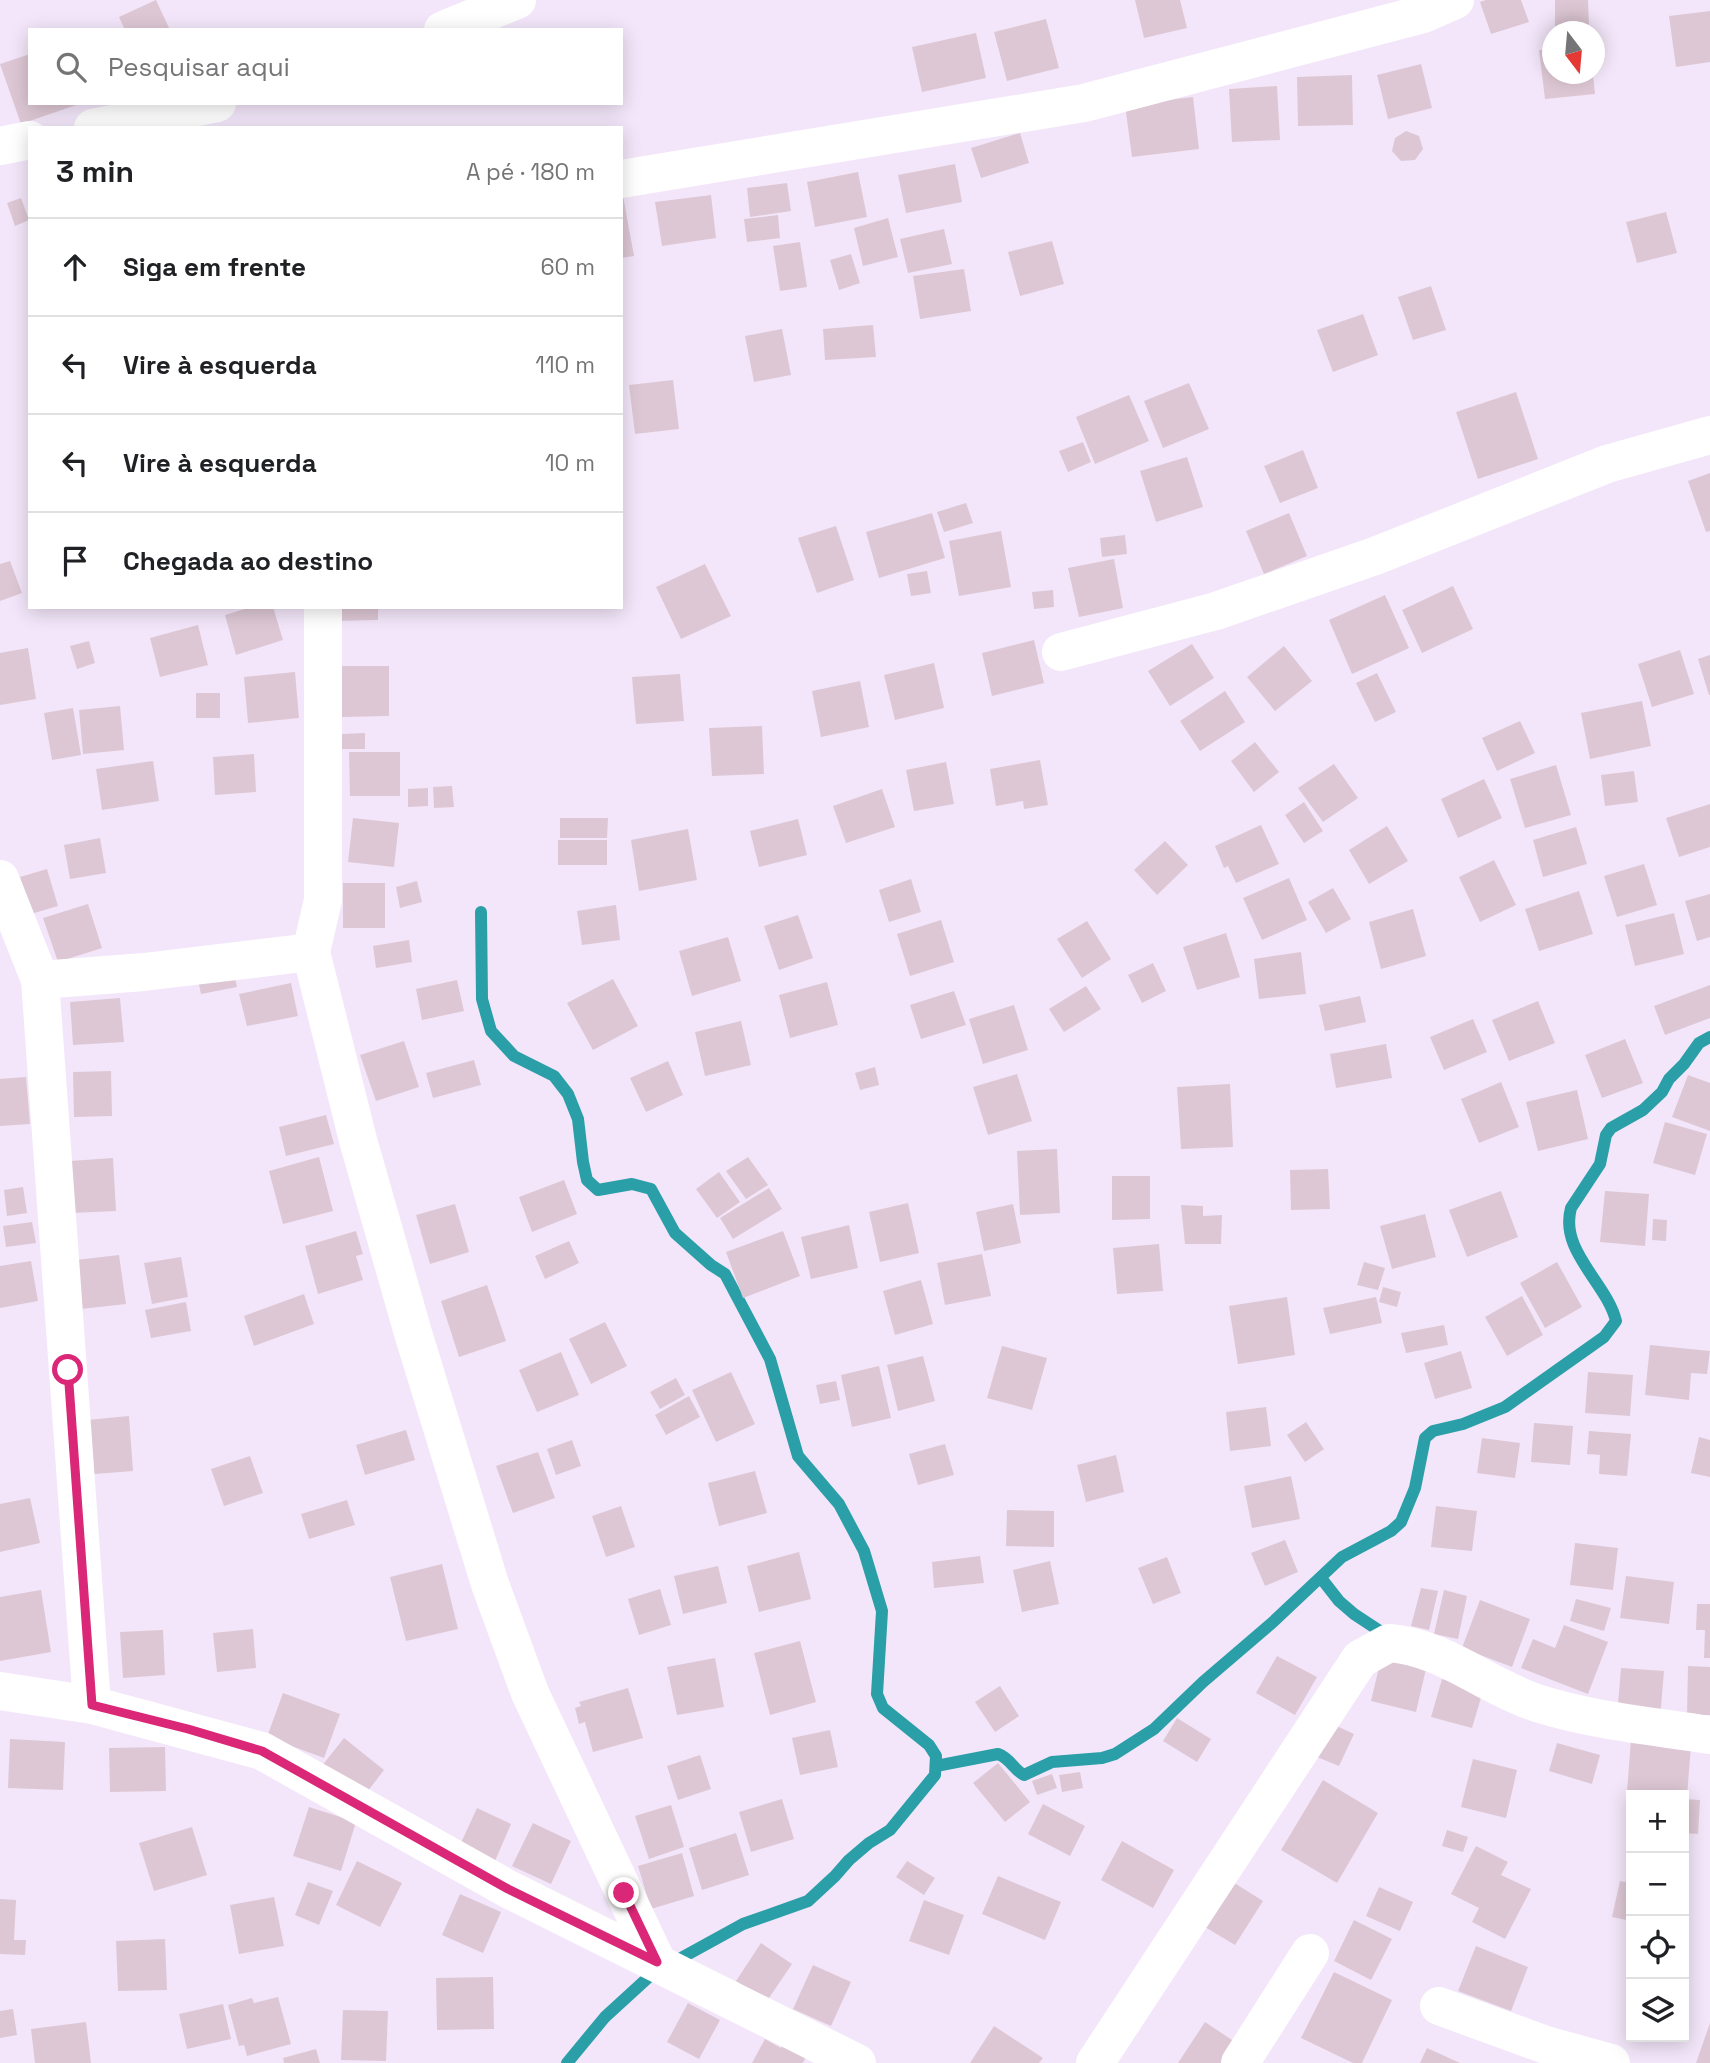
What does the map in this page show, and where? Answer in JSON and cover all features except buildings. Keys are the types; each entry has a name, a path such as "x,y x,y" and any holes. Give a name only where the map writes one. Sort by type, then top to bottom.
{"street":[{"path":"443,19 517,0"},
{"path":"623,179 1084,103 1423,14 1455,0"},
{"path":"103,126 207,105"},
{"path":"0,146 28,140"},
{"path":"1061,652 1216,611 1375,556 1607,464 1710,435"},
{"path":"323,609 323,900 311,952 358,1140 413,1333 490,1584 530,1693 657,1962"},
{"path":"0,878 40,979 92,1705"},
{"path":"40,979 144,972 311,952"},
{"path":"1095,2063 1360,1659 1389,1643 1430,1651 1536,1703 1602,1720 1710,1735"},
{"path":"0,1691 92,1705 262,1751 508,1889 857,2063"},
{"path":"1240,2063 1310,1953"},
{"path":"1439,2006 1546,2045 1611,2063"}],"waterway":[{"path":"481,912 482,999 491,1031 514,1056 554,1076 568,1094 578,1119 587,1180 598,1190 632,1184 651,1189 675,1233 725,1274 770,1359 798,1456 839,1504 864,1551 882,1611 877,1694 883,1708 929,1745 936,1756 935,1775 890,1830 849,1860 808,1901 743,1924 652,1974 605,2017 567,2063"},
{"path":"936,1766 998,1754 1024,1775 1052,1762 1102,1758 1115,1754 1154,1729 1342,1557 1391,1531 1401,1522 1415,1488 1425,1438 1433,1431 1463,1424 1505,1407 1604,1337 1616,1321 1611,1307 1578,1253 1572,1238 1569,1224 1571,1208 1600,1164 1606,1135 1611,1128 1643,1110 1662,1092 1669,1079 1699,1043 1710,1037"},
{"path":"1321,1578 1339,1601 1389,1637"}],"route":[{"path":"68,1370 92,1705 262,1751 508,1889 657,1962 624,1893"}]}
